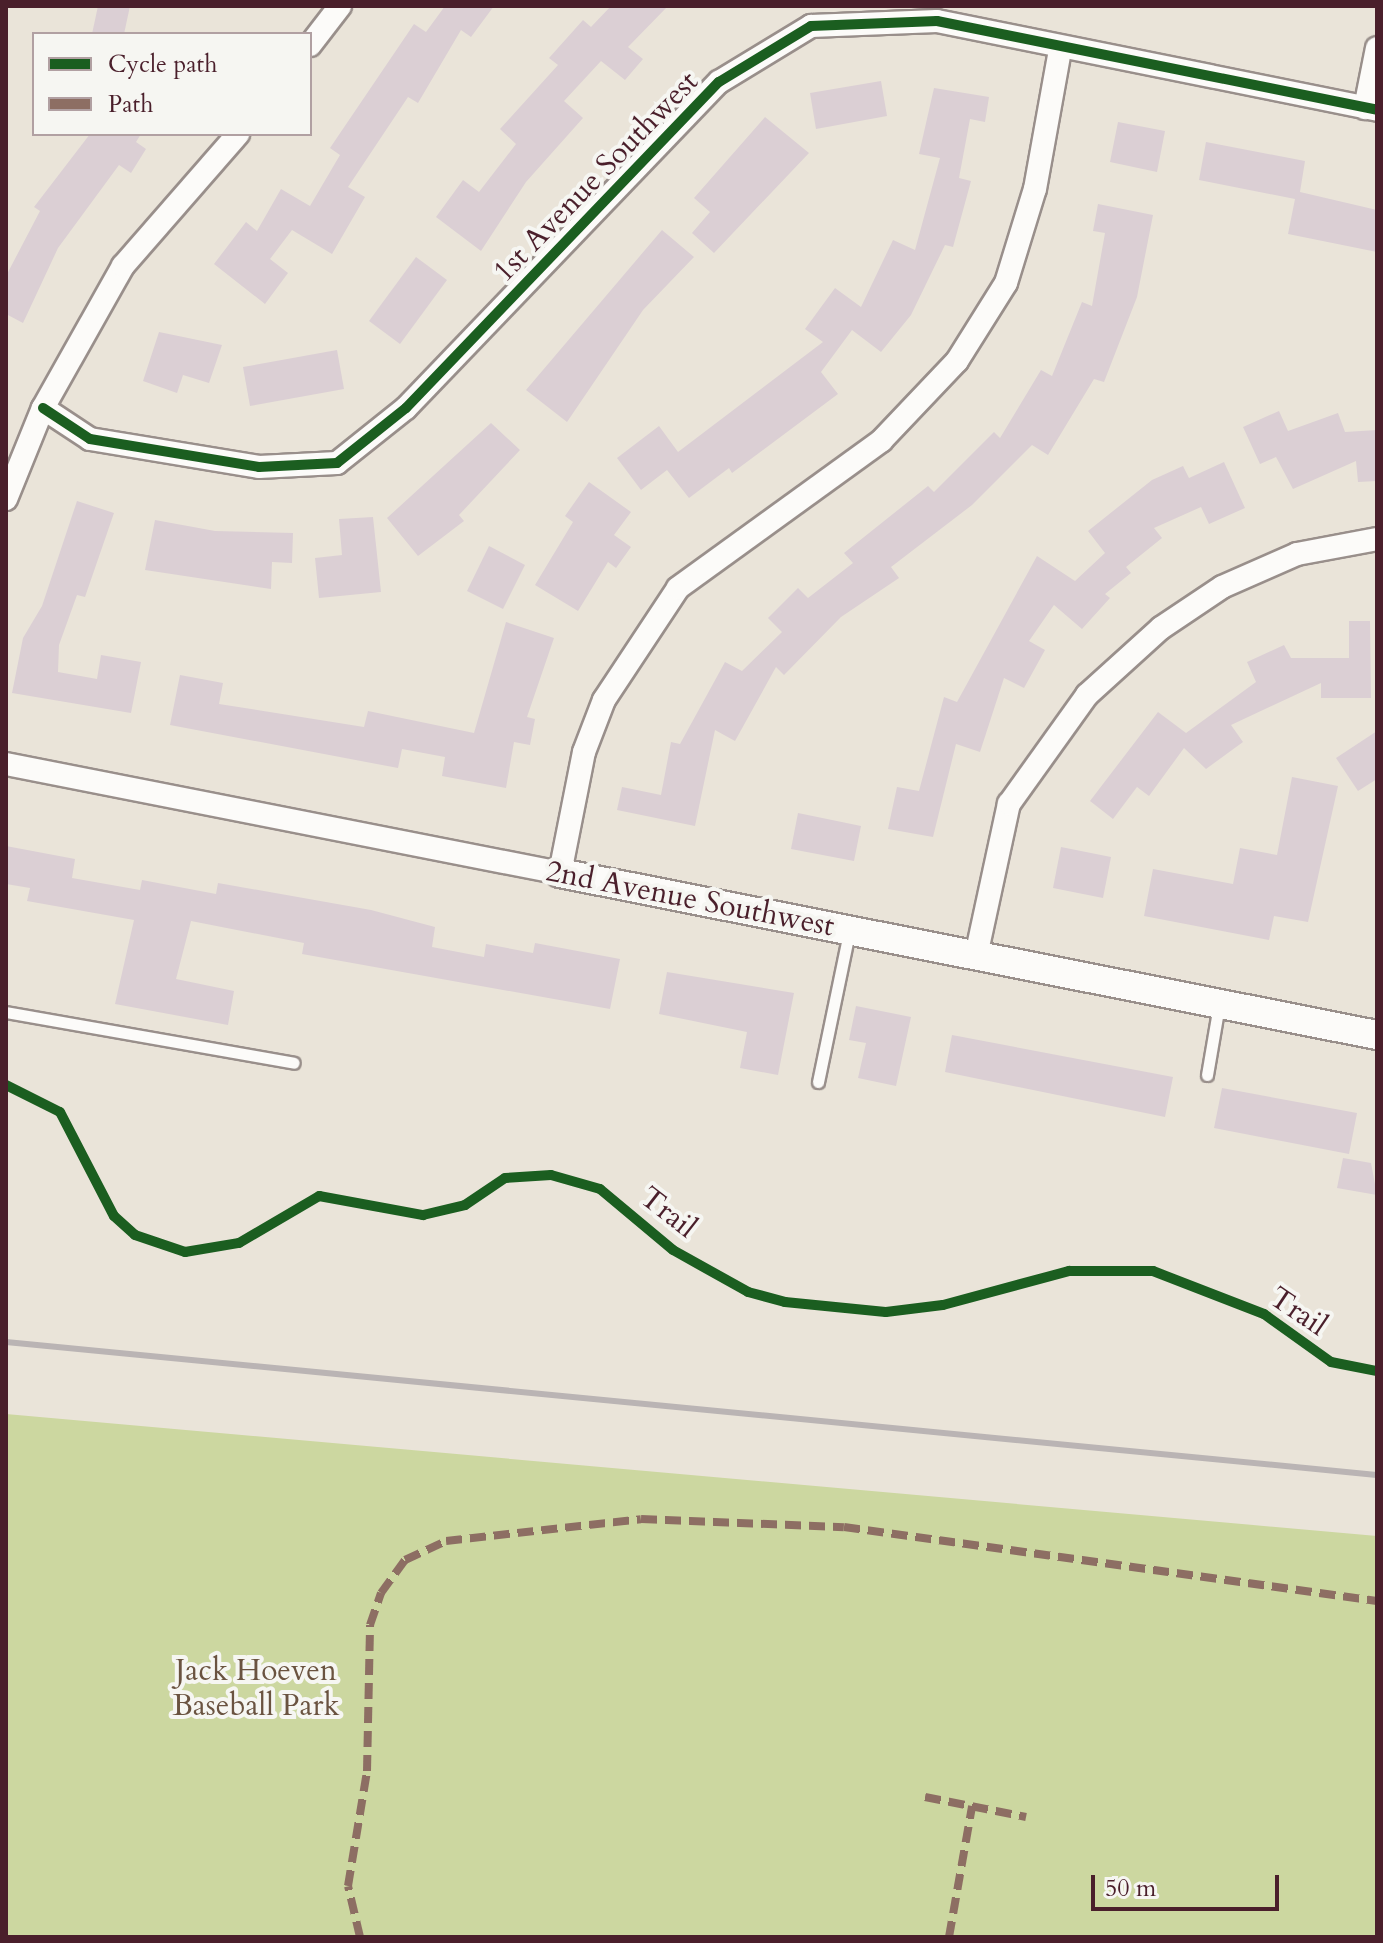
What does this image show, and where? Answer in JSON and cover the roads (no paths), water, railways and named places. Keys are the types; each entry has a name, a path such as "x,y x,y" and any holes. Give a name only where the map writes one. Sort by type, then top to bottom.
{"street":[{"path":"312,42 340,6"},
{"name":"1st Avenue Southwest","path":"43,408 90,439 259,467 337,463 406,408 719,82 811,26 937,21 1060,50 1371,109"},
{"path":"1371,109 1377,48"},
{"path":"560,873 584,752 604,700 678,588 881,441 957,361 1006,283 1035,189 1060,50"},
{"path":"6,499 43,408 123,266 236,136"},
{"path":"976,956 1009,804 1087,695 1161,628 1222,587 1297,554 1377,539"},
{"name":"2nd Avenue Southwest","path":"6,764 1219,1004 1376,1030"}],"lane":[{"path":"818,1082 849,932"},
{"path":"1207,1075 1219,1004"},
{"path":"6,1012 294,1063"}],"railway":[{"path":"6,1342 1377,1475"}],"park label":[{"name":"Jack Hoeven Baseball Park","path":"256,1688"}]}
